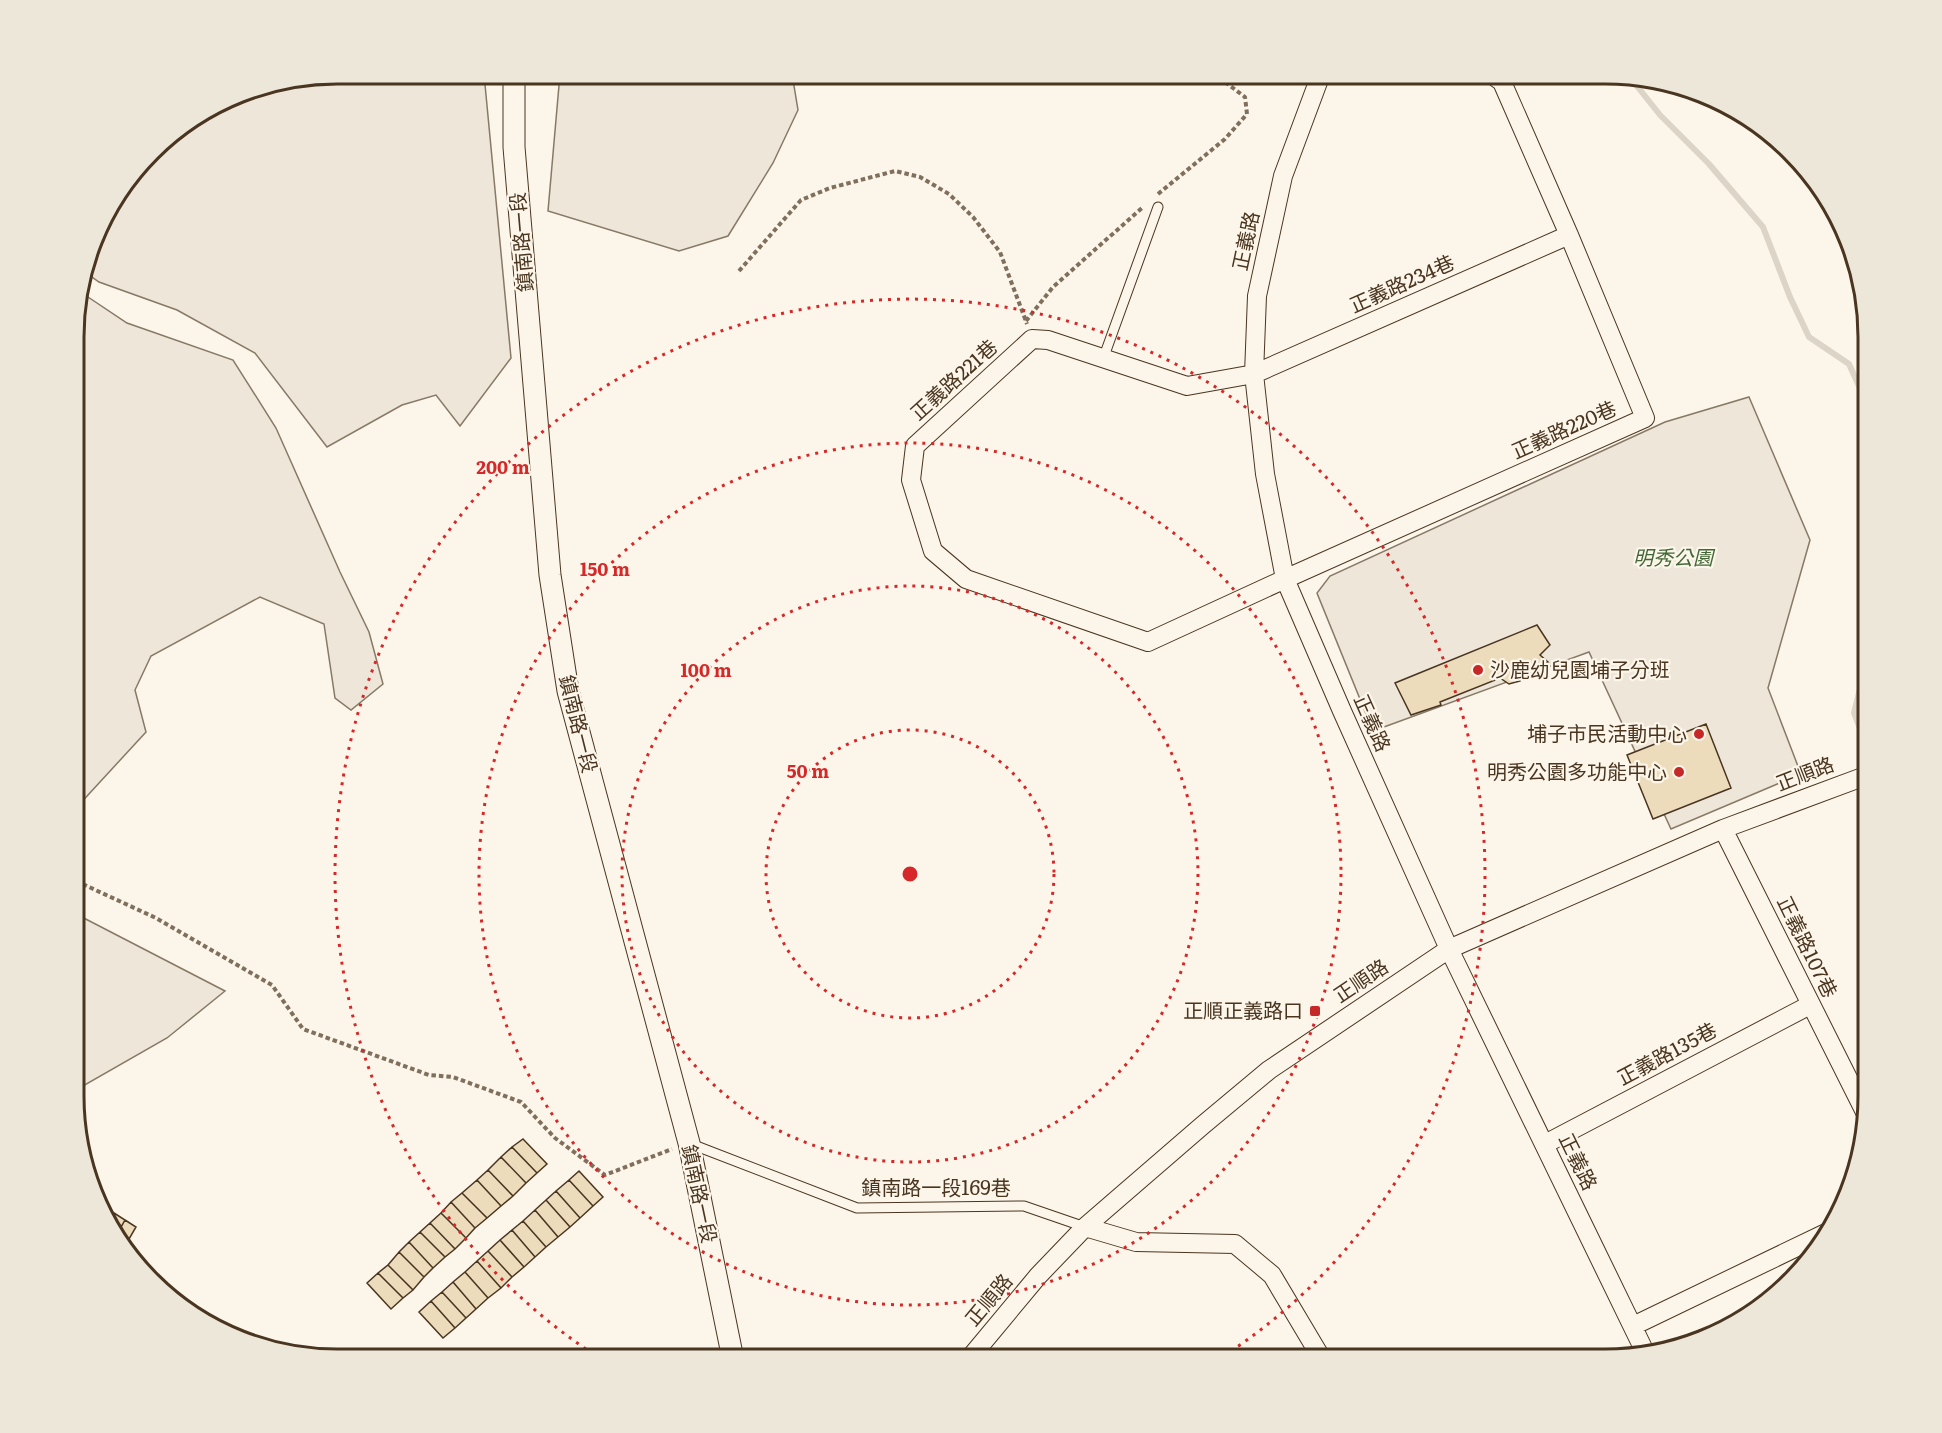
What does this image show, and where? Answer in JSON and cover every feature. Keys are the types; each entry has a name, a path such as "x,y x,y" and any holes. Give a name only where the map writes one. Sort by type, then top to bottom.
{"street":[{"name":"鎮南路一段","path":"514,84 514,147 549,563 568,691 689,1143 731,1349"},
{"name":"正義路","path":"1318,84 1283,176 1257,296 1254,374 1265,474 1285,579 1449,949 1642,1346"},
{"name":"正義路220巷","path":"1285,579 1646,418 1503,84"},
{"name":"正義路234巷","path":"1254,374 1569,235"},
{"path":"1032,339 1048,340 1187,386 1254,374"},
{"name":"正義路221巷","path":"1032,339 915,446 911,480 933,551 966,579 1148,642 1285,579"},
{"name":"正順路","path":"977,1349 1038,1276 1085,1227 1269,1070 1449,949 1723,829 1858,779"},
{"name":"正義路107巷","path":"1723,829 1858,1098"},
{"name":"正義路135巷","path":"1545,1144 1810,1005"},
{"path":"1085,1227 1136,1242 1235,1244 1272,1275 1316,1349"},
{"path":"1633,1326 1814,1239"}],"lane":[{"path":"1103,359 1158,207"},
{"name":"鎮南路一段169巷","path":"689,1143 857,1208 1024,1206 1085,1227"}],"path":[{"path":"739,271 801,200 830,188 895,171 920,177 949,194 973,217 1000,252 1032,339"},
{"path":"84,886 156,918 272,985 303,1029 429,1075 453,1077 521,1102 555,1138 605,1175 689,1143"}],"green space":[{"path":"485,84 511,358 460,426 436,395 402,405 327,447 255,353 177,310 99,282 92,277 97,256 118,210 136,183 158,158 183,136 225,110 256,97 304,86"},
{"path":"559,84 794,84 798,110 773,163 728,236 679,251 548,211"},
{"path":"87,297 127,323 233,360 276,428 369,632 383,684 351,710 335,698 324,624 260,597 151,656 135,690 146,732 84,799 84,337"},
{"name":"明秀公園","path":"1749,397 1810,540 1768,688 1801,774 1671,829 1589,652 1373,731 1317,593 1330,576 1665,422"},
{"path":"84,918 225,991 167,1038 84,1085"}],"building":[{"name":"沙鹿幼兒園埔子分班","path":"1537,625 1550,645 1540,655 1548,662 1519,673 1520,681 1509,684 1500,678 1440,702 1441,705 1411,715 1395,683"},
{"name":"明秀公園多功能中心","path":"1706,724 1731,788 1653,819 1627,755"},
{"path":"523,1139 547,1164 537,1173 512,1147"},
{"path":"512,1147 537,1173 526,1183 501,1157"},
{"path":"501,1157 526,1183 513,1196 488,1170"},
{"path":"488,1170 513,1196 501,1206 477,1180"},
{"path":"579,1171 603,1197 593,1206 569,1180"},
{"path":"477,1180 501,1206 487,1218 462,1193"},
{"path":"569,1180 593,1206 580,1218 556,1191"},
{"path":"556,1191 580,1218 570,1227 546,1200"},
{"path":"462,1193 487,1218 475,1228 451,1202"},
{"path":"546,1200 570,1227 558,1237 535,1210"},
{"path":"451,1202 475,1228 466,1238 441,1213"},
{"path":"535,1210 558,1237 546,1247 523,1221"},
{"path":"441,1213 466,1238 455,1249 430,1223"},
{"path":"113,1214 125,1220 121,1227 118,1223"},
{"path":"125,1220 136,1227 129,1240 121,1227"},
{"path":"523,1221 546,1247 535,1257 512,1230"},
{"path":"430,1223 455,1249 445,1257 420,1232"},
{"path":"512,1230 535,1257 524,1267 500,1240"},
{"path":"420,1232 445,1257 433,1268 409,1242"},
{"path":"500,1240 524,1267 512,1277 488,1251"},
{"path":"409,1242 433,1268 424,1277 399,1252"},
{"path":"488,1251 512,1277 501,1288 477,1261"},
{"path":"399,1252 424,1277 413,1290 388,1265"},
{"path":"477,1261 501,1288 488,1298 465,1272"},
{"path":"388,1265 413,1290 403,1298 378,1273"},
{"path":"465,1272 488,1298 476,1309 453,1282"},
{"path":"378,1273 403,1298 391,1309 367,1283"},
{"path":"453,1282 476,1309 466,1318 442,1292"},
{"path":"442,1292 466,1318 455,1328 431,1301"},
{"path":"431,1301 455,1328 443,1338 419,1312"}],"waterway":[{"path":"1637,86 1660,115 1709,164 1763,227 1790,297 1809,337 1849,364 1858,384"},
{"path":"1858,697 1854,713 1858,723"}],"place":[{"name":"沙鹿幼兒園埔子分班","path":"1478,670"},
{"name":"埔子市民活動中心","path":"1699,734"},
{"name":"明秀公園多功能中心","path":"1679,772"},
{"name":"正順正義路口","path":"1315,1011"}]}
